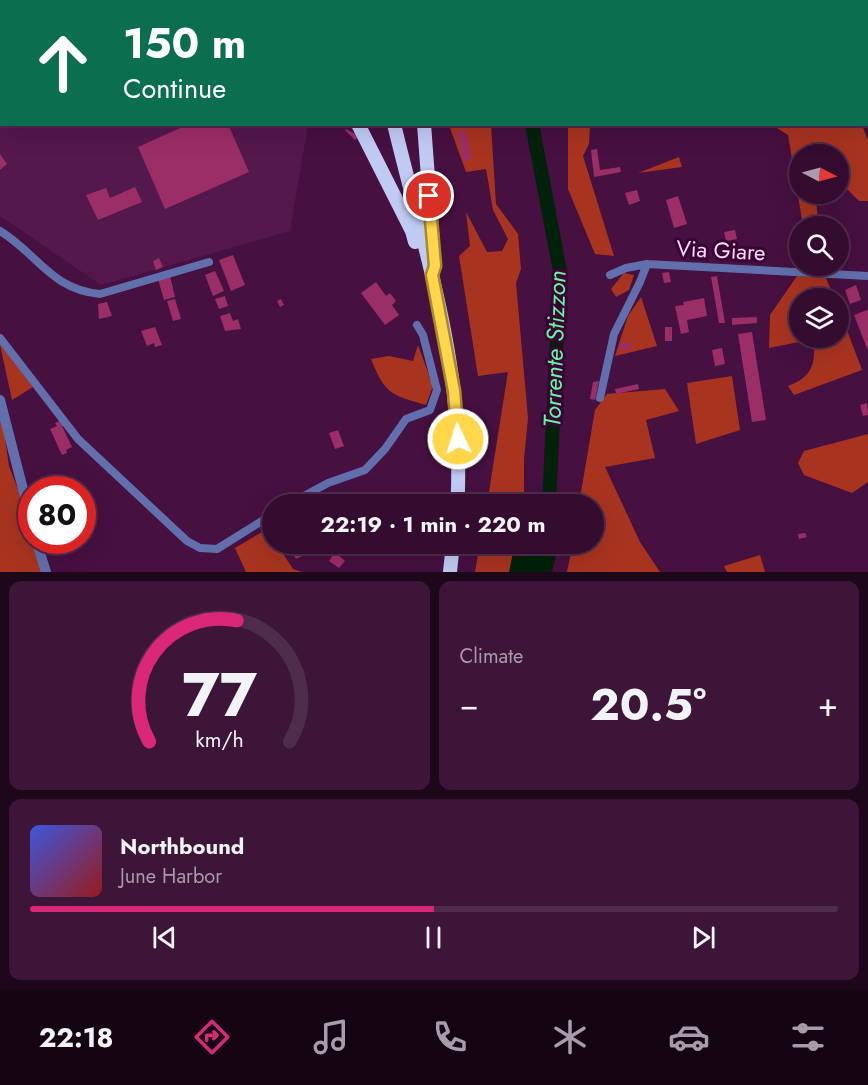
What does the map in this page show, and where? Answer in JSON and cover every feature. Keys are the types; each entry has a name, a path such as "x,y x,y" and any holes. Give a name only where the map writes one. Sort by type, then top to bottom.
{"highway":[{"path":"359,126 412,231 422,266 432,275"},
{"path":"395,126 432,275 454,391 458,439 457,494"},
{"path":"424,126 435,266 432,275"},
{"path":"450,572 452,554"}],"street":[{"path":"0,231 57,279 83,292 100,294 209,262"},
{"path":"600,398 614,334 647,264"},
{"name":"Via Giare","path":"610,275 626,268 647,264 868,276"},
{"path":"308,494 328,483 365,470 385,449 406,419 430,410 437,390 423,335 417,325"},
{"path":"0,338 78,440 188,542 200,548 217,549 262,521"},
{"path":"0,400 20,476"},
{"path":"40,554 46,572"}],"shaded area":[{"path":"0,126 308,126 290,231 101,285 0,216"},
{"path":"449,126 491,126 496,204 518,234 521,269 516,283 528,418 524,459 524,494 489,494 508,372 478,376 459,256 470,246 466,212 487,252 502,251 508,239 493,210 486,169 466,172"},
{"path":"568,126 590,126 589,144 583,156 614,256 595,254 568,189"},
{"path":"774,126 862,126 868,141 868,201 859,201 849,191 849,144 789,144 788,135"},
{"path":"679,157 682,167 638,173"},
{"path":"799,204 817,204 817,216 801,216"},
{"path":"624,273 634,275 629,290 616,297 611,289"},
{"path":"797,276 826,278 830,288 789,288 789,344 769,348 770,315"},
{"path":"641,297 657,346 615,356 628,316"},
{"path":"849,336 862,370 794,395 788,386 807,374 814,356 814,348 849,348"},
{"path":"0,345 33,387 12,400"},
{"path":"418,345 433,386 426,405 405,399 385,386 371,359 389,356 413,361"},
{"path":"732,376 740,430 696,444 687,383"},
{"path":"665,389 679,411 646,420 655,458 605,467 640,542 660,572 567,572 571,554 604,554 604,494 581,494 595,410 607,394"},
{"path":"0,404 9,466 18,490 18,554 38,554 46,572 0,572"},
{"path":"868,434 868,482 852,493 804,475 798,463 804,451"},
{"path":"262,532 262,554 283,554 293,569 302,572 246,572 235,548"},
{"path":"478,554 515,554 510,572 475,572"},
{"path":"513,554 556,554 552,572 509,572"},
{"path":"760,555 765,572 727,572 724,566"}],"building":[{"path":"185,126 229,126 249,172 165,209 138,147"},
{"path":"346,129 359,136 355,140"},
{"path":"465,130 472,160 464,161 457,132"},
{"path":"597,149 600,170 620,167 621,172 594,177 591,150"},
{"path":"0,154 7,164 0,170"},
{"path":"135,187 142,202 98,220 86,195 106,188 110,198"},
{"path":"637,190 640,201 629,205 625,193"},
{"path":"678,196 687,224 674,228 666,200"},
{"path":"735,230 737,239 726,241 724,232"},
{"path":"233,255 245,285 231,291 219,260"},
{"path":"159,258 163,267 156,270 153,261"},
{"path":"215,271 224,291 213,296 205,275"},
{"path":"669,272 671,282 664,283 662,273"},
{"path":"170,276 175,297 164,300 158,279"},
{"path":"717,276 725,323 719,323 711,277"},
{"path":"376,282 386,296 390,293 396,301 392,305 399,315 385,325 361,293"},
{"path":"856,285 861,300 850,304 849,288"},
{"path":"225,296 228,306 219,309 215,299"},
{"path":"704,298 707,316 687,320 689,332 681,334 675,306"},
{"path":"175,299 181,319 173,321 167,301"},
{"path":"281,299 284,305 280,307 277,301"},
{"path":"107,302 112,316 99,319 98,304"},
{"path":"868,311 868,351 854,315"},
{"path":"230,313 233,321 238,319 241,329 225,331 220,316"},
{"path":"757,317 757,323 732,325 732,318"},
{"path":"155,327 162,345 155,347 154,343 147,346 141,331"},
{"path":"665,327 672,327 672,341 665,341"},
{"path":"752,332 766,420 752,422 738,334"},
{"path":"620,343 631,343 631,350 619,349"},
{"path":"722,348 725,364 715,366 712,350"},
{"path":"599,381 595,400 590,399 593,382"},
{"path":"638,384 639,389 616,394 615,389"},
{"path":"867,403 868,415 863,416 860,405"},
{"path":"62,420 64,425 62,426 72,447 62,455 50,429"},
{"path":"338,430 344,446 335,449 329,433"},
{"path":"805,533 807,537 799,539 798,534"},
{"path":"293,554 304,555 296,559"},
{"path":"334,554 337,554 345,561 339,568 329,561"}],"waterway":[{"name":"Torrente Stizzon","path":"532,126 560,271 549,494"}],"route":[{"path":"429,196 435,266 432,275 454,391 458,439"}]}
